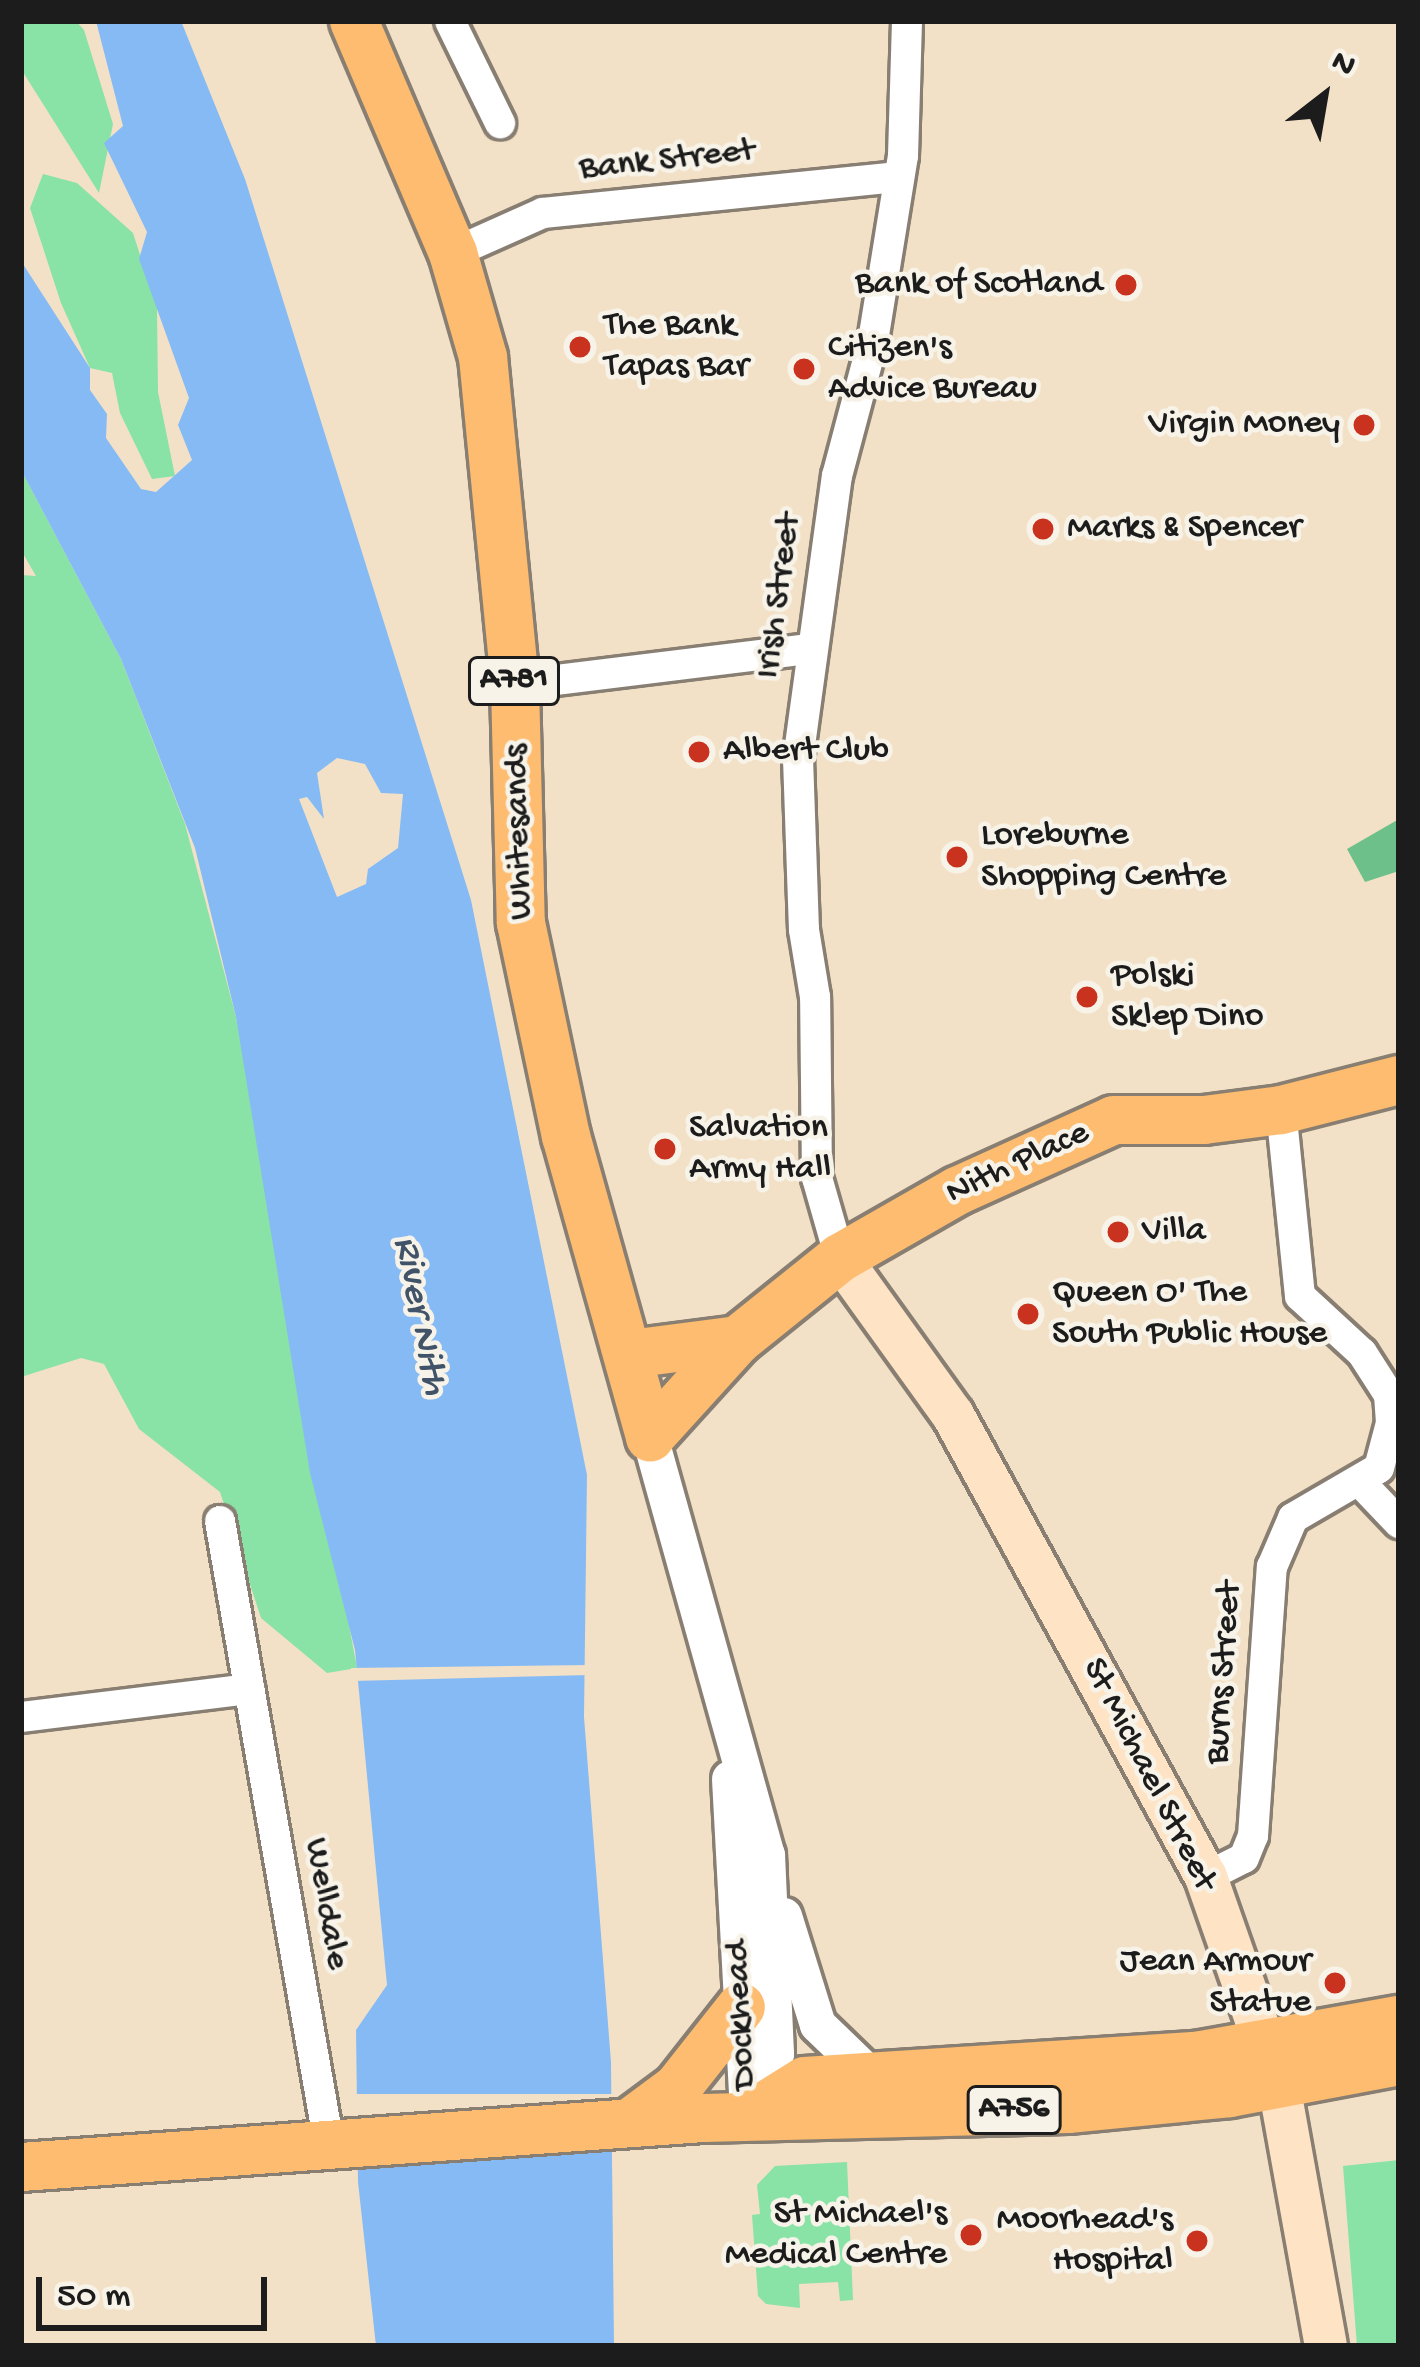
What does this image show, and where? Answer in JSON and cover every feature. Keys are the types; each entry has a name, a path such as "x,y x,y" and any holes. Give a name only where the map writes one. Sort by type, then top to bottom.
{"main road":[{"name":"Whitesands","path":"354,21 453,253 494,425 515,685 521,923 566,1136 650,1437"},
{"name":"Nith Place","path":"650,1437 738,1340 840,1258 957,1191 1114,1120 1281,1110 1399,1080"},
{"name":"St Michael Street","path":"840,1258 952,1415 1206,1877 1272,2064 1326,2346"},
{"path":"630,1354 738,1340"},
{"path":"623,2123 677,2088 742,2008"},
{"name":"A756","path":"21,2168 259,2155 623,2123 1067,2109 1272,2064 1399,2020"},
{"name":"A756","path":"748,2117 805,2081 870,2075 1399,2061"}],"street":[{"path":"450,21 500,123"},
{"name":"Irish Street","path":"840,1258 817,1178 815,997 804,930 797,760 837,476 873,341 908,110 907,21"},
{"name":"Bank Street","path":"453,253 543,213 896,177"},
{"path":"515,685 809,649"},
{"path":"1281,1110 1300,1296 1362,1353 1389,1395 1379,1468 1360,1482 1399,1523"},
{"name":"Dockhead","path":"650,1437 728,1733 766,1855 776,2054 748,2117"},
{"name":"Burns Street","path":"1206,1877 1244,1858 1253,1836 1271,1567 1293,1518 1360,1482"},
{"name":"Welldale","path":"220,1521 327,2133"},
{"path":"21,1717 249,1689"},
{"name":"Dockhead","path":"728,1733 748,2117"},
{"path":"766,1855 818,2025 870,2075"}],"green space":[{"path":"21,21 76,21 84,30 113,124 99,193 21,69"},
{"path":"43,174 77,183 133,233 157,307 158,392 175,476 152,479 120,413 112,373 90,368 61,303 30,208"},
{"path":"21,470 121,659 185,824 236,1017 357,1668 327,1673 261,1618 220,1492 139,1429 104,1364 81,1358 21,1377 21,575 36,576 21,550"},
{"path":"1399,819 1399,871 1365,882 1347,849"},
{"path":"1399,2160 1399,2346 1357,2346 1343,2166"},
{"path":"847,2162 853,2300 840,2301 838,2282 799,2284 800,2308 766,2304 758,2296 752,2215 760,2214 757,2185 775,2166"}],"water":[{"name":"River Nith","path":"96,21 181,21 245,179 471,900 587,1475 584,1717 611,2062 614,2346 376,2346 358,2182 356,2030 387,1985 355,1650 310,1473 236,1017 195,848 121,659 21,470 21,261 90,368 90,390 107,414 106,438 141,489 156,492 192,460 178,425 189,398 139,259 147,232 104,143 123,126","holes":["337,758 365,764 381,793 403,794 398,848 368,869 366,884 337,897 299,799 307,797 324,819 317,773"]}],"pier":[{"path":"590,1665 590,1675 352,1681 351,1668"},
{"path":"350,2094 616,2094 616,2149 350,2149"}],"place":[{"name":"Bank of Scotland","path":"1126,285"},
{"name":"The Bank Tapas Bar","path":"580,347"},
{"name":"Citizen's Advice Bureau","path":"804,369"},
{"name":"Virgin Money","path":"1364,425"},
{"name":"Marks & Spencer","path":"1043,529"},
{"name":"Albert Club","path":"699,752"},
{"name":"Loreburne Shopping Centre","path":"957,857"},
{"name":"Polski Sklep Dino","path":"1087,997"},
{"name":"Salvation Army Hall","path":"665,1149"},
{"name":"Villa","path":"1118,1232"},
{"name":"Queen O' The South Public House","path":"1028,1314"},
{"name":"Jean Armour Statue","path":"1335,1983"},
{"name":"St Michael's Medical Centre","path":"971,2235"},
{"name":"Moorhead's Hospital","path":"1197,2241"}]}
